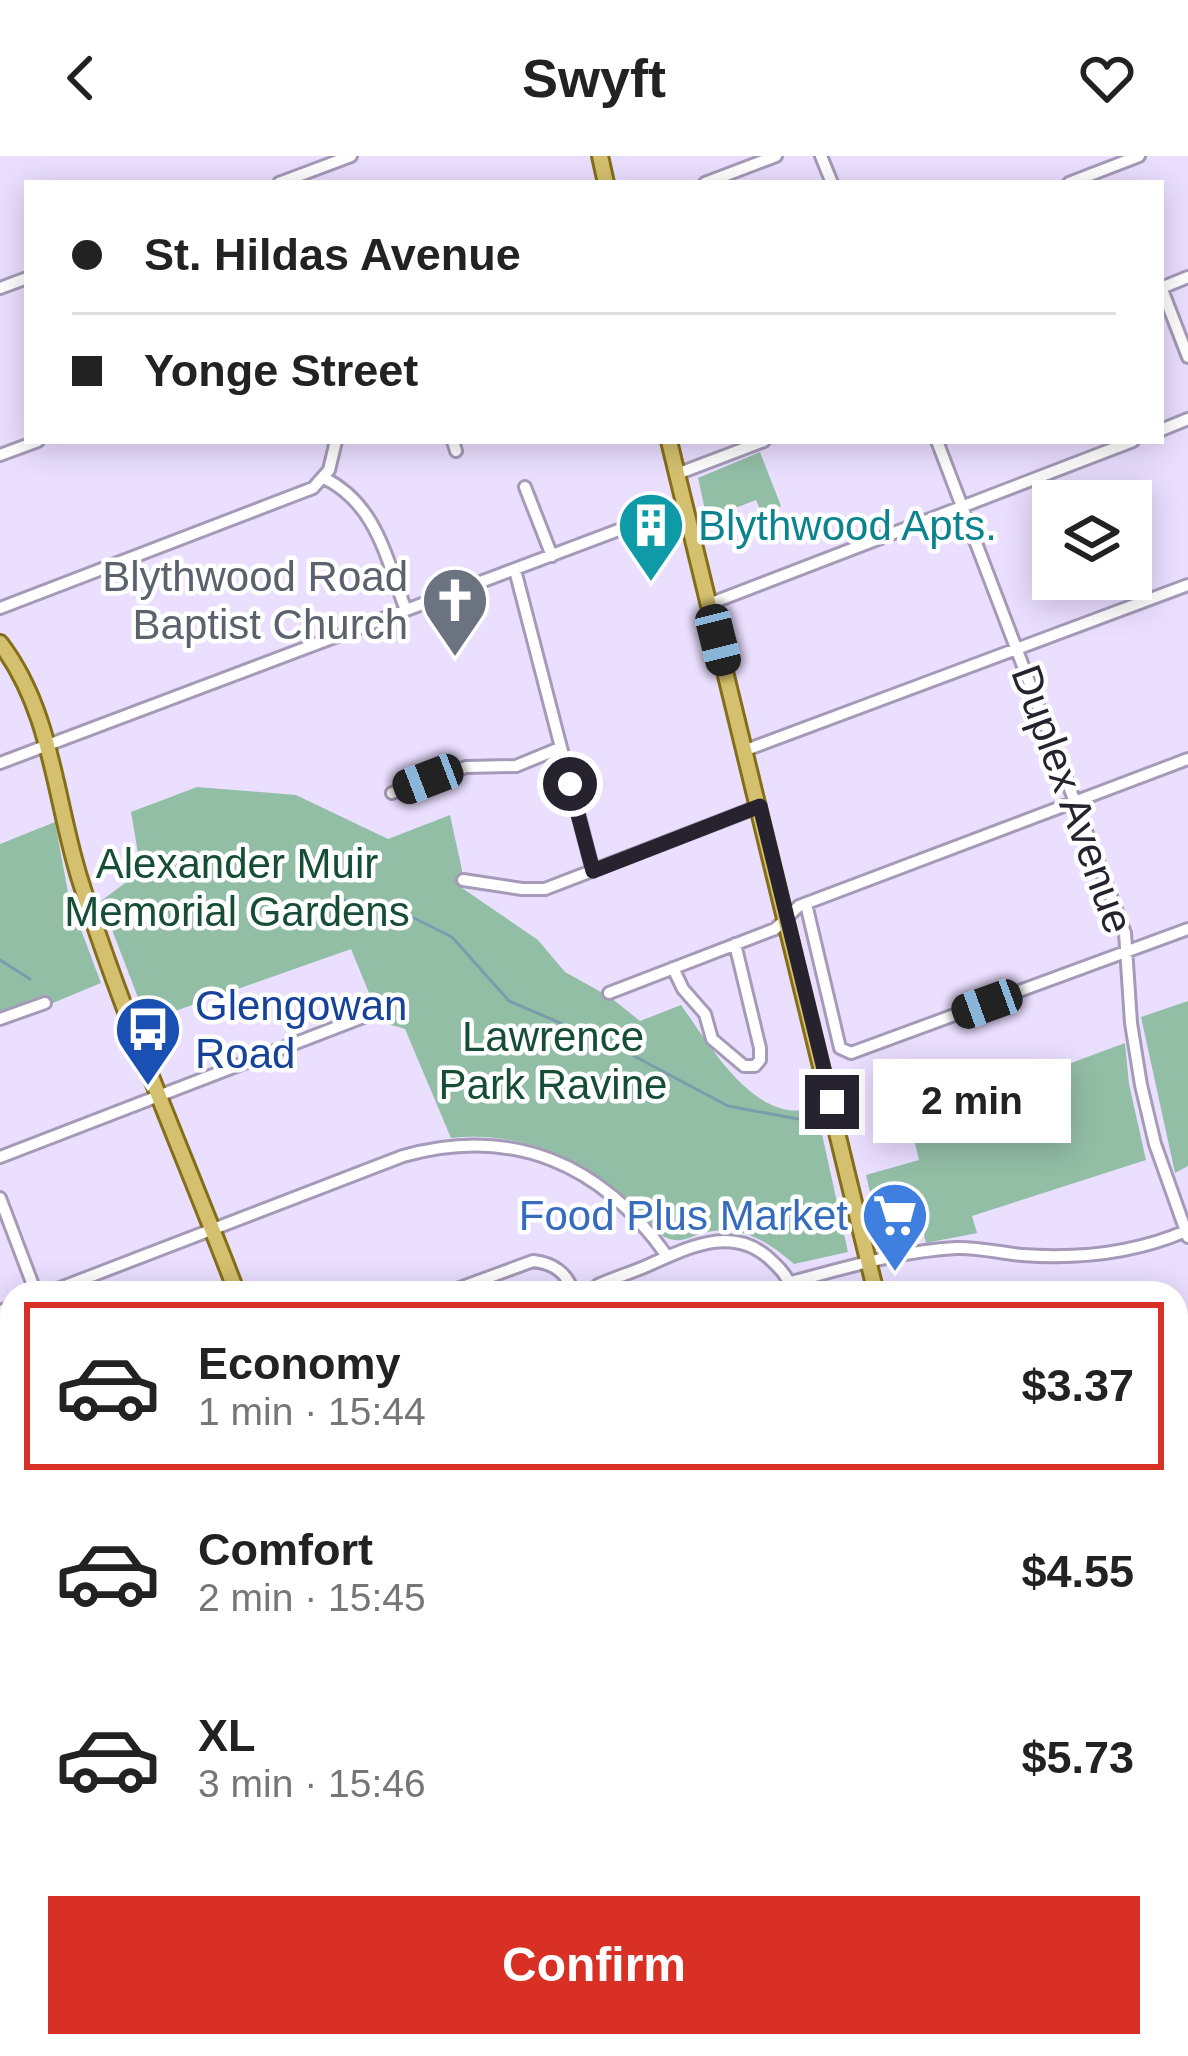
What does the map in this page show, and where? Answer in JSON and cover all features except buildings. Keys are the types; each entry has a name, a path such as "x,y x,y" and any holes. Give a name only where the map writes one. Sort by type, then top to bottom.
{"main road":[{"path":"670,444 873,1281"},
{"path":"0,643 20,671 47,744 80,880 233,1281"}],"street":[{"path":"287,180 351,156"},
{"path":"713,180 776,156"},
{"path":"1077,180 1138,156"},
{"path":"1164,296 1188,357"},
{"path":"0,455 30,444"},
{"path":"0,608 314,488 324,478 335,444"},
{"path":"677,474 756,444"},
{"name":"Duplex Avenue","path":"938,444 1125,933 1141,1085 1155,1144 1187,1233"},
{"path":"710,604 1124,444"},
{"path":"324,478 347,491 368,514 406,610"},
{"path":"525,487 552,556"},
{"path":"0,764 685,505"},
{"path":"515,570 593,871"},
{"path":"746,750 1188,585"},
{"path":"392,793 466,766 516,766 560,748"},
{"path":"609,993 775,928 806,904 1188,759"},
{"path":"463,880 535,890 760,806"},
{"path":"806,904 840,1048 851,1053 1188,929"},
{"path":"673,968 683,989 705,1014 712,1039 743,1066 752,1067 761,1057 735,944"},
{"path":"0,1019 46,1003"},
{"path":"0,1157 371,1014"},
{"path":"78,1281 403,1156 475,1144 536,1154 583,1174 631,1211 667,1256"},
{"path":"0,1198 31,1281"},
{"path":"810,1281 868,1261 964,1247 1024,1255 1082,1255 1187,1233"},
{"path":"612,1281 705,1242 735,1241 766,1255 787,1281"},
{"path":"479,1281 533,1261 555,1267 567,1281"}],"green space":[{"path":"760,452 781,506 762,514 756,500 707,519 698,478"},
{"name":"Alexander Muir Memorial Gardens","path":"197,787 296,795 388,839 450,815 462,888 538,940 565,972 610,997 640,1021 681,1005 721,1061 755,1095 794,1111 816,1107 848,1252 794,1264 763,1241 741,1232 670,1239 620,1194 570,1160 513,1141 451,1138 405,1029 381,1022 351,949 147,1021 101,901 141,871 131,812"},
{"path":"55,822 69,898 101,983 41,1008 0,1016 0,844"},
{"path":"1188,1001 1188,1166 1175,1173 1141,1017"},
{"path":"1125,1043 1146,1160 972,1216 977,1233 926,1243 917,1205 875,1214 866,1175 919,1160 910,1123"}],"waterway":[{"path":"335,898 406,914 452,937 509,1001 619,1048 728,1106 798,1119"},
{"path":"0,960 30,979"}],"place":[{"name":"Blythwood Apts.","path":"651,584"},
{"name":"Blythwood Road Baptist Church","path":"455,659"},
{"name":"Glengowan Road","path":"148,1088"},
{"name":"Food Plus Market","path":"895,1274"}],"route":[{"path":"570,784 593,871 760,806 832,1102"}],"park label":[{"name":"Lawrence Park Ravine","path":"553,1060"}]}
